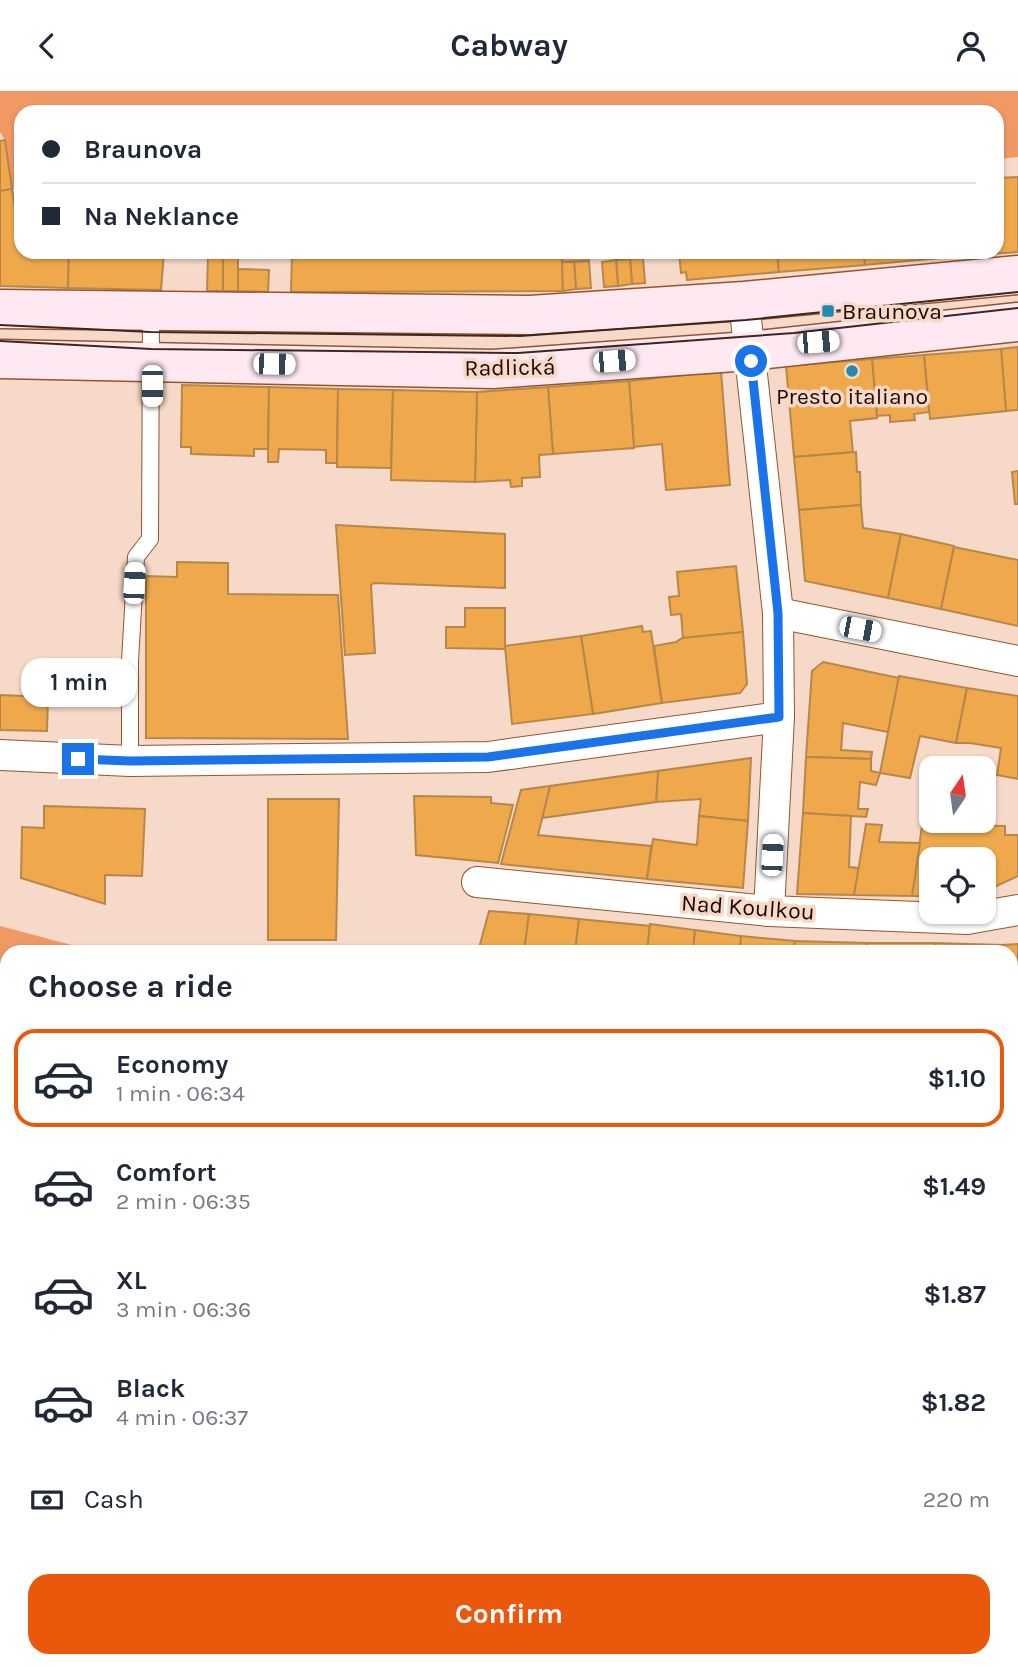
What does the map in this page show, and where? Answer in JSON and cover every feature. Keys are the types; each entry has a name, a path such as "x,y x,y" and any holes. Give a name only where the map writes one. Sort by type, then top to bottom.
{"main road":[{"path":"0,309 530,315 744,301 1018,275"},
{"name":"Radlická","path":"0,359 493,369 749,351 1018,322"}],"street":[{"path":"744,301 778,613 779,717 769,911"},
{"path":"778,613 1018,661"},
{"path":"0,755 130,761 488,757 779,717"},
{"name":"Nad Koulkou","path":"477,882 769,911 967,919 1018,910"}],"lane":[{"path":"130,761 130,661 136,557 150,539 150,311"}],"shaded area":[{"path":"0,91 1018,91 1018,157 1004,158 1004,105 14,105 12,189 5,140 0,132"},
{"path":"0,926 72,945 0,945"}],"building":[{"path":"5,140 12,189 0,191 0,141"},
{"path":"1018,177 1018,252 1004,253 1004,178"},
{"path":"12,189 14,259 69,259 68,288 0,286 0,191"},
{"path":"69,259 163,259 161,290 68,288"},
{"path":"208,259 223,259 223,291 207,291"},
{"path":"223,259 238,259 238,291 223,291"},
{"path":"292,259 562,259 563,291 291,292"},
{"path":"562,259 589,259 589,261 562,262"},
{"path":"630,259 643,259 645,283 632,284"},
{"path":"630,259 632,284 618,286 616,260"},
{"path":"680,259 778,259 779,272 687,280 686,272 681,273"},
{"path":"778,259 865,259 865,265 779,272"},
{"path":"865,259 930,259 865,265"},
{"path":"616,260 618,286 604,287 602,262"},
{"path":"589,261 591,288 576,289 574,262"},
{"path":"562,262 574,262 576,289 563,291"},
{"path":"238,269 269,270 268,292 238,291"},
{"path":"1018,347 1018,410 1006,411 1001,349"},
{"path":"1001,349 1006,411 930,419 924,355"},
{"path":"924,355 929,412 914,414 915,420 890,422 890,415 877,416 872,359"},
{"path":"872,359 877,418 850,421 853,452 794,457 786,366"},
{"path":"721,371 730,485 666,490 662,444 634,447 629,381"},
{"path":"629,381 634,448 553,454 548,387"},
{"path":"182,385 269,387 268,449 254,449 254,456 191,454 191,447 181,447"},
{"path":"269,387 338,389 337,463 326,463 326,450 279,449 278,462 268,462"},
{"path":"548,387 553,454 539,455 540,477 522,478 522,486 511,487 510,480 475,482 477,392"},
{"path":"338,389 393,390 391,468 337,467"},
{"path":"393,390 477,392 475,482 391,480"},
{"path":"856,452 857,472 860,472 861,505 799,510 794,457"},
{"path":"1018,471 1018,504 1015,504 1012,472"},
{"path":"861,505 863,528 901,534 888,598 805,581 799,510"},
{"path":"336,525 505,534 505,588 374,583 371,585 375,653 345,655"},
{"path":"901,534 954,546 941,609 888,598"},
{"path":"954,547 1018,560 1018,626 941,609"},
{"path":"177,562 228,563 228,594 338,595 348,739 146,738 146,576 177,577"},
{"path":"736,566 743,632 683,638 681,614 671,615 669,597 679,596 677,572"},
{"path":"465,608 505,608 505,649 446,648 446,627 465,627"},
{"path":"642,626 643,632 651,631 662,703 593,714 581,636"},
{"path":"743,632 747,684 740,693 662,703 654,646 676,642 682,638"},
{"path":"581,636 593,714 512,724 505,646"},
{"path":"823,662 899,678 888,732 843,723 841,750 872,752 871,759 806,757 812,671"},
{"path":"899,676 967,688 956,743 920,736 910,778 880,773"},
{"path":"967,688 1018,696 1018,779 997,775 1001,748 956,743"},
{"path":"0,695 48,697 47,731 0,730"},
{"path":"806,757 871,759 871,771 880,773 876,785 860,782 858,809 868,809 866,817 803,813"},
{"path":"751,758 748,821 699,816 701,799 656,802 658,771"},
{"path":"658,771 656,802 542,818 550,786"},
{"path":"550,786 538,835 651,846 647,879 501,864 521,790"},
{"path":"414,796 491,797 491,803 513,805 498,863 416,855"},
{"path":"268,799 339,799 336,940 268,940"},
{"path":"44,806 145,809 142,876 105,875 105,904 21,878 22,827 44,828"},
{"path":"803,813 851,816 849,867 859,868 854,895 797,894"},
{"path":"699,816 748,821 743,888 647,879 653,839 697,845"},
{"path":"866,824 882,825 879,842 920,843 912,896 854,895"},
{"path":"996,826 1005,826 1005,835 1018,835 1018,876 996,886 996,847 919,847 921,833 996,833"},
{"path":"919,847 919,896 912,896"},
{"path":"489,911 529,914 525,945 480,945"},
{"path":"529,914 579,919 576,945 525,945"},
{"path":"579,919 650,926 648,945 576,945"},
{"path":"650,924 695,930 694,945 648,945"},
{"path":"695,930 741,936 740,945 694,945"},
{"path":"741,936 795,941 795,945 740,945"},
{"path":"795,941 867,943 867,945 795,945"},
{"path":"867,943 935,943 935,945"},
{"path":"935,943 1002,945 935,945"}],"tram line":[{"path":"0,325 151,332 520,336 746,320 1018,292"},
{"path":"0,341 151,349 518,353 794,333 1018,308"}],"place":[{"name":"Braunova","path":"828,311"},
{"name":"Presto italiano","path":"852,371"}],"route":[{"path":"78,759 130,761 488,757 779,717 778,613 751,361"}]}
